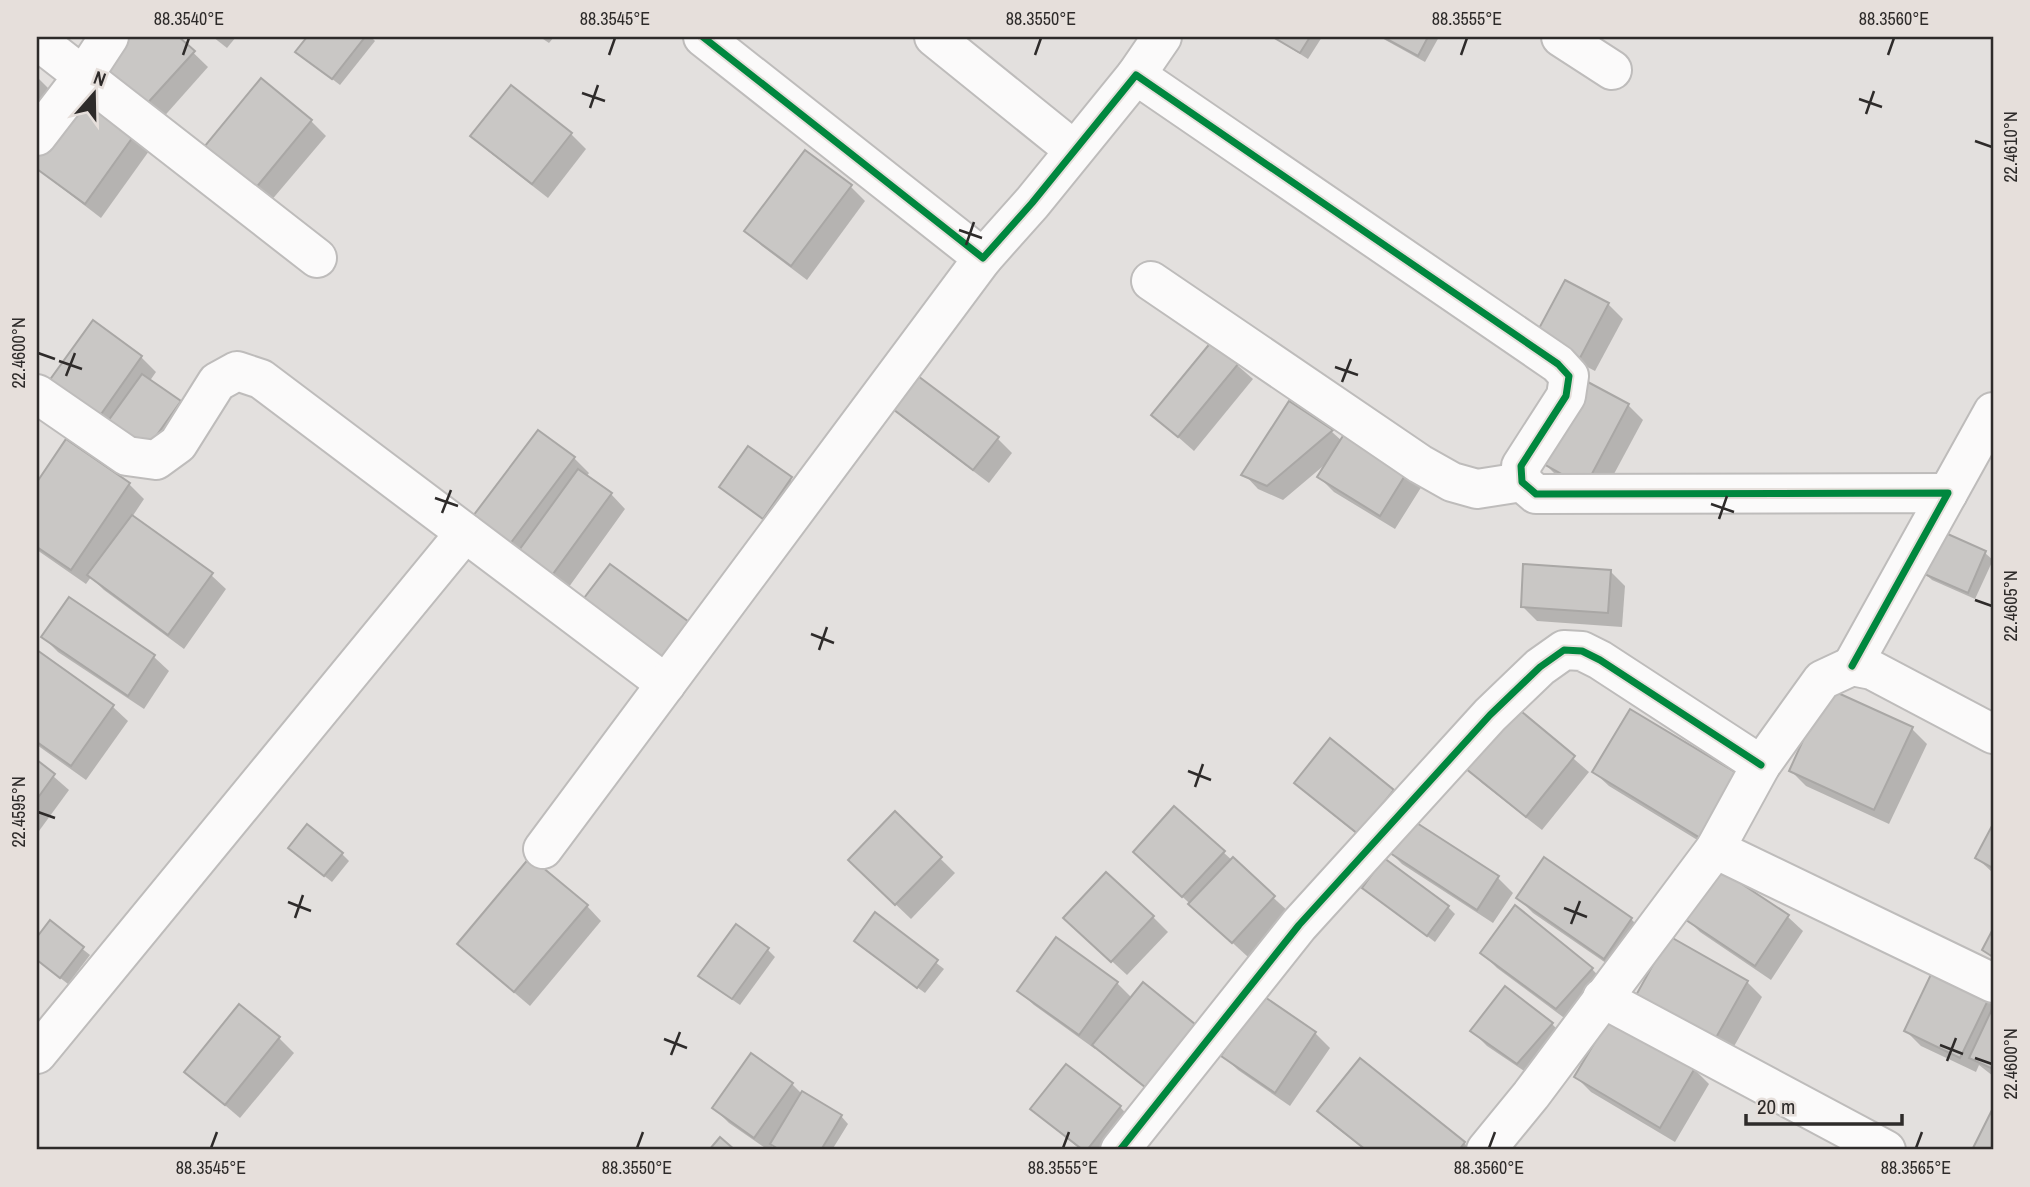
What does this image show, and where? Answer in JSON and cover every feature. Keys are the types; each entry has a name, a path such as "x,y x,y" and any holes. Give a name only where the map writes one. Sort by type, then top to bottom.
{"street":[{"path":"37,135 84,75 109,37"},
{"path":"703,37 982,258"},
{"path":"934,37 1074,150"},
{"path":"542,849 982,258 1032,203 1136,75 1162,37"},
{"path":"1561,37 1612,70"},
{"path":"37,40 317,258"},
{"path":"1136,75 1558,364 1569,376 1566,396 1521,467 1522,482 1536,494 1948,493"},
{"path":"1152,281 1420,464 1452,482 1476,489 1522,482"},
{"path":"37,394 127,456 156,460 178,444 216,382 237,372 261,379 666,684"},
{"path":"1486,1150 1531,1095 1714,849 1761,765 1822,680 1852,666 1993,412"},
{"path":"37,1054 465,533"},
{"path":"1120,1150 1299,925 1490,715 1540,667 1564,650 1582,651 1600,660 1761,765"},
{"path":"1852,666 1872,670 1894,680 1993,734"},
{"path":"1714,849 1993,983"},
{"path":"1602,998 1886,1150"}],"building":[{"path":"124,37 179,37 195,51 144,107 98,67"},
{"path":"307,37 365,37 332,79 295,52"},
{"path":"1273,37 1310,37 1300,53"},
{"path":"1383,37 1428,37 1418,56"},
{"path":"261,78 312,120 255,189 204,147"},
{"path":"511,85 572,133 532,184 470,136"},
{"path":"76,92 135,134 85,204 37,169 37,147"},
{"path":"805,150 852,185 791,266 744,231"},
{"path":"1565,280 1609,303 1580,358 1536,334"},
{"path":"93,320 142,356 99,417 49,381"},
{"path":"1212,341 1239,363 1178,437 1151,415"},
{"path":"910,370 999,437 973,470 885,403"},
{"path":"142,374 181,401 142,456 103,428"},
{"path":"1586,381 1629,404 1585,487 1542,463"},
{"path":"1289,401 1333,430 1267,486 1241,475"},
{"path":"538,430 575,457 507,548 470,520"},
{"path":"1346,431 1409,469 1380,516 1317,477"},
{"path":"66,439 130,483 71,570 37,547 37,482"},
{"path":"748,446 792,477 763,519 719,487"},
{"path":"578,469 612,493 550,578 517,553"},
{"path":"132,515 213,573 168,635 87,575"},
{"path":"1941,531 1986,551 1968,593 1922,573"},
{"path":"610,564 689,622 657,665 578,606"},
{"path":"1523,564 1611,570 1608,613 1521,607"},
{"path":"69,597 155,655 128,696 41,637"},
{"path":"37,650 114,705 71,766 37,742"},
{"path":"1827,688 1913,727 1874,810 1789,771"},
{"path":"1516,707 1575,756 1526,817 1465,768"},
{"path":"1630,709 1740,775 1702,839 1592,772"},
{"path":"1330,738 1394,790 1358,834 1294,783"},
{"path":"37,760 55,774 37,799"},
{"path":"1174,806 1225,851 1182,897 1133,852"},
{"path":"895,811 942,857 895,905 848,860"},
{"path":"1406,816 1499,876 1477,910 1384,849"},
{"path":"307,824 343,853 324,876 288,848"},
{"path":"1993,824 1993,868 1975,858"},
{"path":"530,857 588,905 514,992 457,944"},
{"path":"1233,857 1275,896 1232,943 1188,904"},
{"path":"1544,857 1632,918 1604,959 1516,898"},
{"path":"1384,858 1449,906 1427,936 1362,888"},
{"path":"1716,867 1789,915 1755,966 1683,918"},
{"path":"1106,872 1154,916 1111,962 1063,918"},
{"path":"1515,905 1593,968 1556,1009 1480,953"},
{"path":"875,912 938,960 917,988 854,941"},
{"path":"50,920 84,947 60,978 37,960 37,937"},
{"path":"736,924 769,948 732,999 698,976"},
{"path":"1993,929 1993,957 1982,950"},
{"path":"1669,936 1748,981 1709,1050 1630,1006"},
{"path":"1056,937 1118,982 1079,1035 1017,991"},
{"path":"1935,966 1991,994 1960,1058 1904,1031"},
{"path":"1143,982 1201,1029 1150,1091 1092,1045"},
{"path":"1505,986 1553,1023 1517,1064 1470,1031"},
{"path":"1262,995 1316,1032 1275,1093 1221,1056"},
{"path":"239,1004 280,1037 225,1105 184,1072"},
{"path":"1993,1007 1993,1069 1969,1058"},
{"path":"1610,1017 1695,1068 1660,1128 1574,1077"},
{"path":"751,1053 793,1083 754,1138 712,1108"},
{"path":"1360,1058 1465,1142 1459,1150 1366,1150 1317,1111"},
{"path":"1066,1064 1121,1106 1087,1150 1083,1150 1030,1109"},
{"path":"802,1091 842,1115 821,1150 780,1150 770,1144"},
{"path":"1993,1108 1993,1150 1972,1150"},
{"path":"720,1137 735,1150 709,1150"}],"cycle path":[{"path":"703,37 983,258 1032,203 1136,75 1558,364 1569,376 1566,396 1521,466 1522,482 1536,494 1948,493 1852,666"},
{"path":"1120,1150 1299,925 1490,715 1540,667 1564,650 1582,651 1600,660 1761,765"}]}
